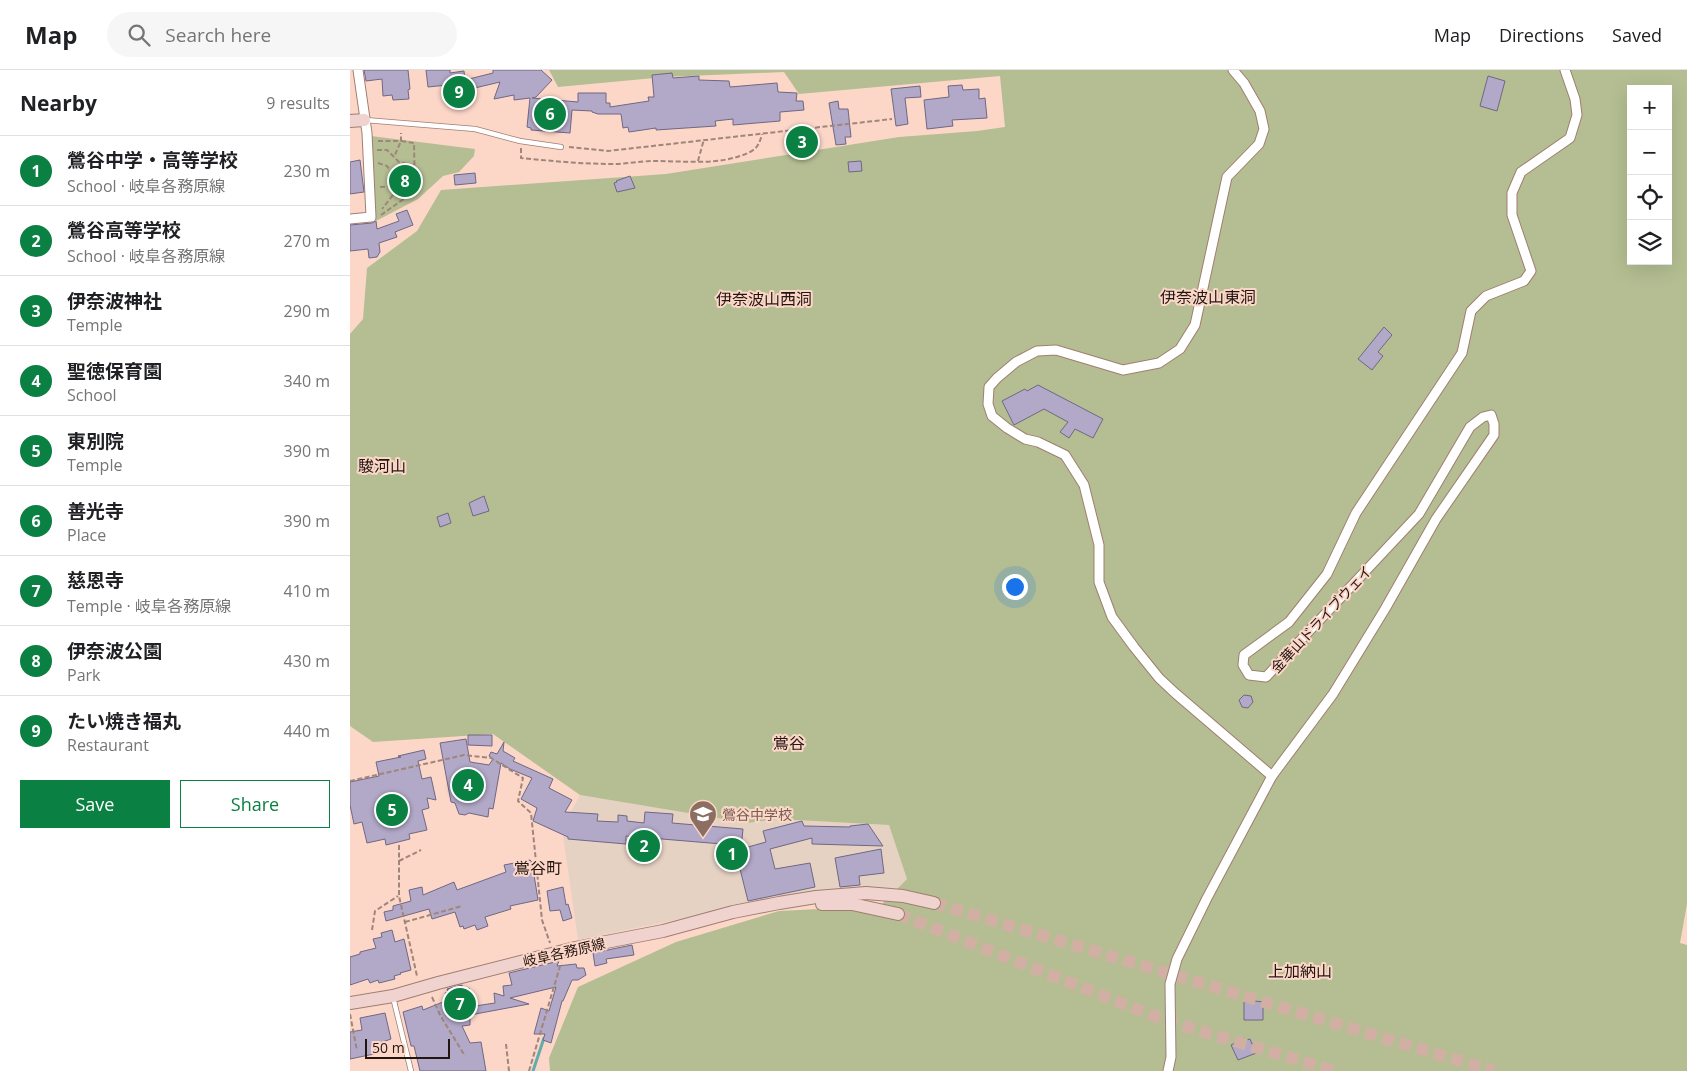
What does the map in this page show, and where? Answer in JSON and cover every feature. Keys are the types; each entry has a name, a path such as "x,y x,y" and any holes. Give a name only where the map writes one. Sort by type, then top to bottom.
{"main road":[{"path":"350,121 364,120"},
{"name":"岐阜各務原線","path":"350,1003 425,991 559,952 663,931 733,912 779,903 816,897 866,893 902,896 934,903"},
{"name":"岐阜各務原線","path":"779,903 852,904 898,914"}],"street":[{"path":"350,219 371,216 367,133 358,70"},
{"path":"1233,70 1244,83 1260,111 1264,129 1259,144 1227,177 1195,325 1180,349 1158,363 1123,370 1056,350 1037,351 1016,362 997,378 989,388 988,404 992,416 1007,428 1025,439 1038,442 1066,455 1084,485 1099,544 1099,582 1112,617 1134,647 1159,678 1175,693 1272,776"},
{"name":"金華山ドライブウェイ","path":"1168,1071 1171,1057 1170,984 1177,959 1207,898 1272,776 1333,694 1385,609 1436,519 1494,435 1494,424 1491,415 1483,417 1470,427 1419,514 1266,677 1249,676 1242,665 1244,655 1289,622 1327,574 1356,513 1462,353 1470,311 1486,296 1524,281 1531,271 1512,215 1512,193 1521,172 1570,138 1577,115 1575,99 1565,70"}],"lane":[{"path":"364,120 475,129 520,141 561,147"},
{"path":"393,996 411,1071"}],"path":[{"path":"561,147 608,151 704,139 892,120"},
{"path":"394,157 401,141 401,133"},
{"path":"520,141 521,158 566,163 615,164 732,158 751,151 759,144 762,133"},
{"path":"698,161 704,139"},
{"path":"373,141 414,143 415,191 381,216 380,203"},
{"path":"375,156 374,150 387,150 399,162 414,166"},
{"path":"376,163 387,166 400,186"},
{"path":"381,210 400,186"},
{"path":"378,187 400,186"},
{"path":"350,780 464,755 491,758 523,778 518,801 531,813 542,920 559,952 529,1071"},
{"path":"399,845 398,896 425,991 465,1056"},
{"path":"399,861 421,850"},
{"path":"372,930 375,911 398,896"},
{"path":"405,922 462,906"},
{"path":"350,1013 357,1052"},
{"path":"506,1044 509,1071"}],"shaded area":[{"path":"580,795 748,823 777,819 889,825 907,879 898,888 812,892 578,940 562,828"}],"green space":[{"path":"549,70 1687,70 1687,904 1680,943 1687,945 1687,1071 550,1071 549,1058 578,987 676,942 779,911 880,906 907,879 889,825 777,819 748,823 580,795 493,734 373,742 350,726 350,334 363,319 367,268 417,231 441,190 666,174 899,137 1005,127 1000,76 799,94 784,72 665,77 558,87"},
{"path":"371,136 475,149 474,156 459,172 443,176 418,199 376,221"}],"building":[{"path":"364,70 408,70 409,99 393,100 392,95 383,96 382,79 366,81"},
{"path":"426,70 450,70 450,73 464,71 465,80 493,73 493,70 541,70 552,80 536,97 532,98 578,102 578,93 606,93 606,103 610,103 610,107 649,101 648,97 654,97 652,75 672,73 673,78 699,76 699,80 729,81 730,87 777,83 778,92 797,93 796,101 803,101 804,110 780,112 780,121 733,125 733,119 715,121 716,126 656,130 656,128 629,132 628,127 623,128 621,114 598,114 592,111 572,110 570,133 531,130 531,128 527,127 530,98 514,100 514,95 494,99 500,82 458,92 457,84 428,87"},
{"path":"1488,76 1505,81 1497,111 1480,106"},
{"path":"962,85 963,90 979,89 979,99 985,98 987,118 952,120 953,126 927,129 924,100 949,97 948,86"},
{"path":"920,86 921,97 905,98 908,124 896,126 891,89"},
{"path":"838,101 839,109 848,109 851,137 845,137 846,144 836,145 829,103"},
{"path":"360,160 364,192 350,194 350,162"},
{"path":"861,161 862,171 849,172 848,162"},
{"path":"475,173 476,183 455,185 454,175"},
{"path":"630,176 635,188 617,192 614,183"},
{"path":"407,210 413,225 395,232 397,237 379,243 380,252 377,257 369,258 368,249 350,251 350,225 376,221 377,229 399,221 396,214"},
{"path":"1384,327 1392,335 1378,352 1383,356 1372,370 1358,359"},
{"path":"1038,385 1103,419 1093,438 1075,429 1069,438 1060,432 1068,422 1044,409 1014,425 1002,401 1025,389 1027,391"},
{"path":"484,496 489,511 473,516 469,503"},
{"path":"448,513 451,523 440,527 437,517"},
{"path":"1244,695 1251,696 1253,702 1248,708 1242,707 1239,700"},
{"path":"468,735 492,735 492,746 468,745"},
{"path":"466,739 470,762 489,765 493,759 489,756 491,752 497,754 504,742 503,751 515,758 513,761 553,779 549,788 572,800 565,812 598,814 597,821 618,822 618,815 627,816 627,821 644,823 645,812 673,814 672,823 743,829 741,849 766,842 763,831 802,821 804,826 850,827 868,824 883,846 812,844 812,838 770,849 775,869 810,863 815,887 748,901 734,845 626,836 626,844 568,839 568,837 533,821 537,808 521,799 532,778 501,763 493,809 489,808 488,817 469,813 465,815 459,814 455,803 451,802 440,743"},
{"path":"424,750 426,759 418,761 422,779 431,777 436,800 427,798 429,808 422,810 427,830 409,834 410,839 386,845 385,839 367,843 362,822 354,824 350,805 350,782 379,776 376,762"},
{"path":"881,849 884,873 859,876 860,885 840,887 835,858"},
{"path":"530,860 532,862 538,900 510,906 511,909 485,917 488,926 477,930 475,925 464,929 463,926 460,927 455,912 432,919 429,909 386,921 384,912 393,910 393,906 411,901 409,890 422,887 423,895 454,882 457,890 506,872 504,865"},
{"path":"563,887 566,905 568,904 572,918 563,921 560,910 550,911 547,891"},
{"path":"392,930 395,942 404,939 411,970 394,976 395,979 379,983 378,980 370,983 368,979 350,985 350,957 376,948 373,939 382,937 381,933"},
{"path":"632,945 634,955 606,959 607,963 595,966 593,953"},
{"path":"559,961 557,966 576,964 577,968 584,968 586,975 578,980 572,980 562,1001 551,1043 543,1040 545,1034 534,1034 541,1008 549,1011 556,987 510,998 529,1004 470,1015 470,1025 462,1026 470,1043 481,1042 486,1071 420,1071 414,1046 411,1046 403,1012 422,1006 423,1010 448,1000 445,993 448,992 447,989 462,985 464,990 469,988 475,1006 495,1003 494,993 504,996 503,986 512,985 509,973"},
{"path":"1244,1002 1263,1002 1263,1020 1244,1020"},
{"path":"385,1013 391,1039 377,1044 379,1053 350,1059 350,1032 362,1030 360,1018"},
{"path":"1245,1038 1246,1040 1250,1039 1252,1044 1254,1043 1259,1052 1238,1060 1231,1045"}],"waterway":[{"path":"533,1071 544,1038"}],"tunnel":[{"path":"934,903 1494,1071"},
{"path":"898,914 1164,1020 1335,1071"}],"place":[{"name":"たい焼き福丸","path":"459,92"},
{"name":"善光寺","path":"550,114"},
{"name":"伊奈波神社","path":"802,142"},
{"name":"伊奈波公園","path":"405,181"},
{"name":"聖徳保育園","path":"468,785"},
{"name":"東別院","path":"392,810"},
{"name":"鶯谷中学校","path":"703,838"},
{"name":"鶯谷高等学校","path":"644,846"},
{"name":"鶯谷中学・高等学校","path":"732,854"},
{"name":"慈恩寺","path":"460,1004"}],"district":[{"name":"伊奈波山東洞","path":"1208,297"},
{"name":"伊奈波山西洞","path":"764,299"},
{"name":"駿河山","path":"382,466"},
{"name":"鴬谷","path":"789,743"},
{"name":"鴬谷町","path":"538,868"},
{"name":"上加納山","path":"1300,971"}]}
